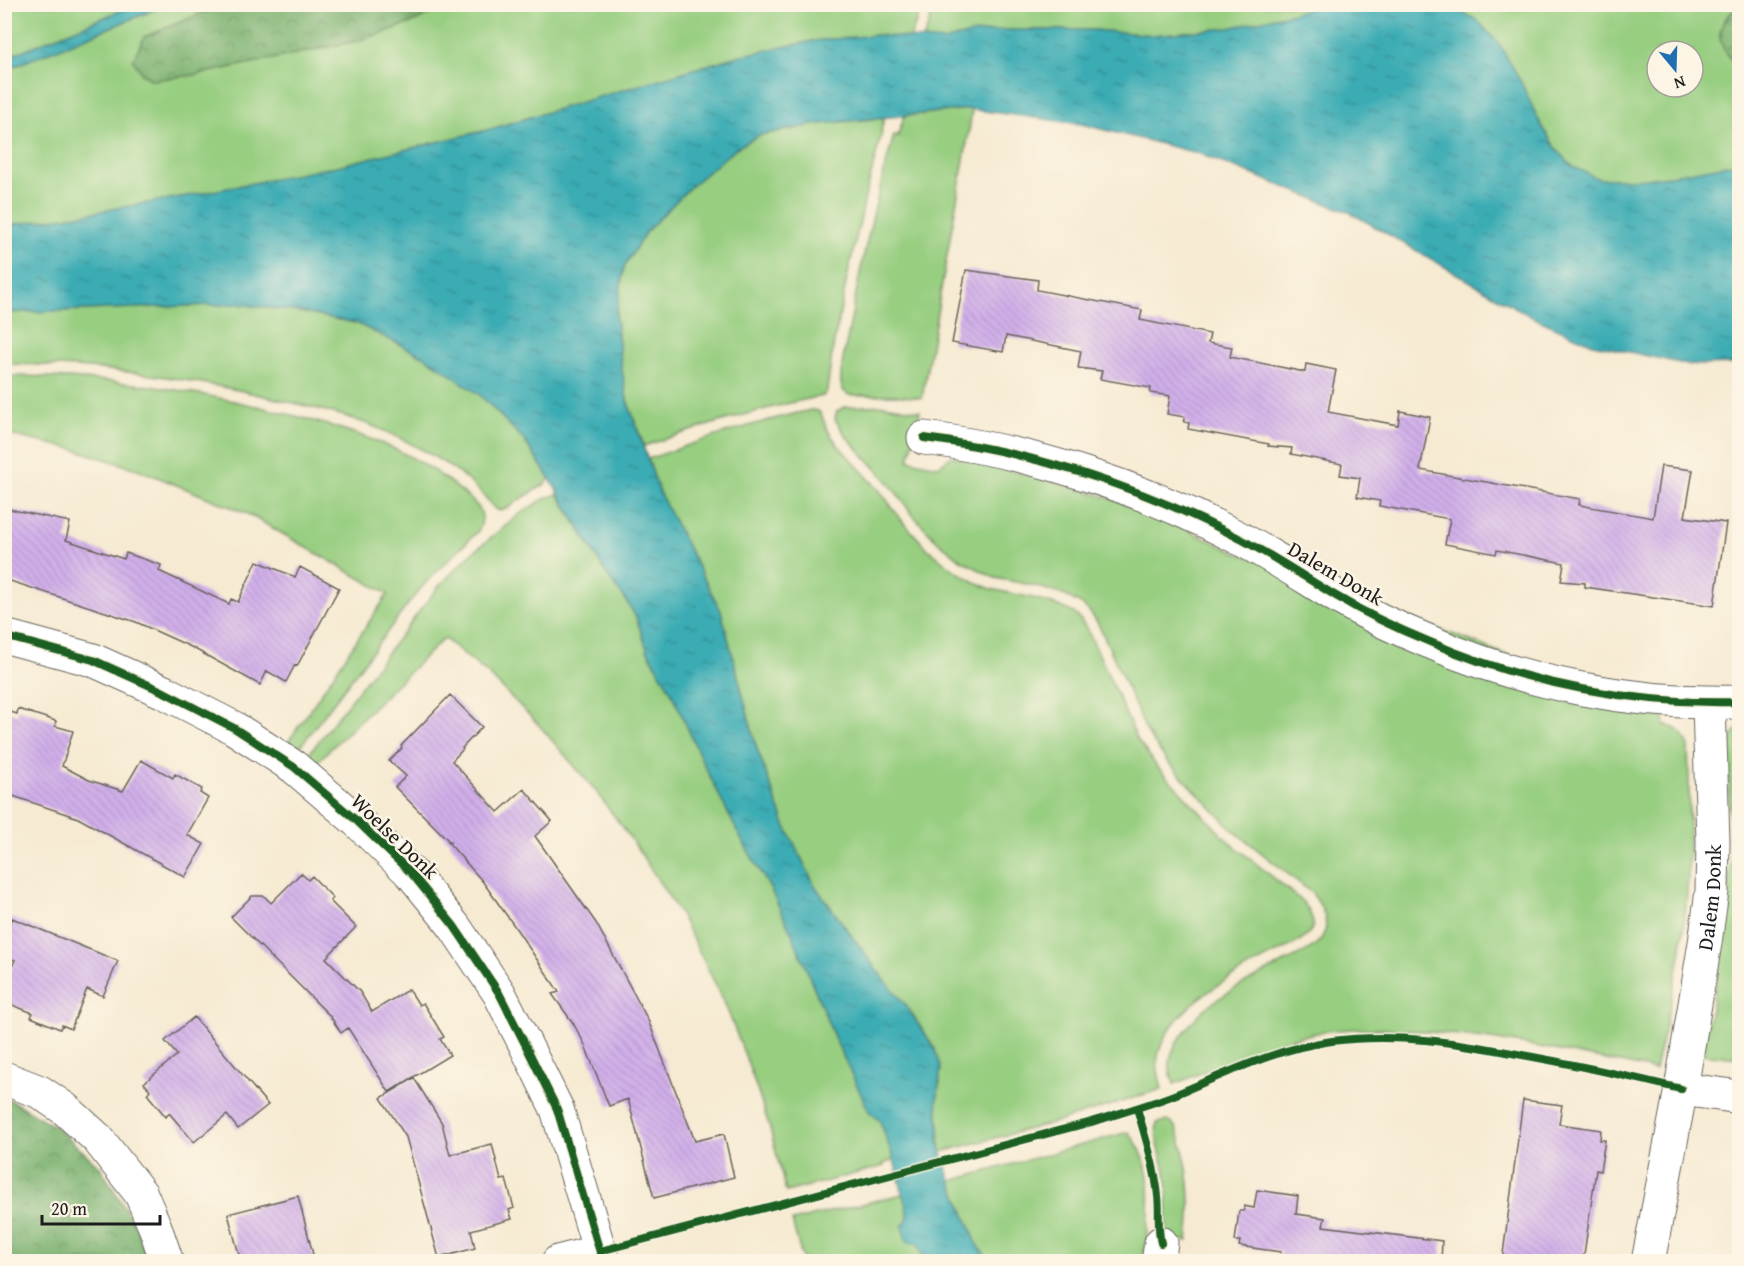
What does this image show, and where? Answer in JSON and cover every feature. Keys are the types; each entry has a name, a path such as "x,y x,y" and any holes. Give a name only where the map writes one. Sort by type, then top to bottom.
{"street":[{"name":"Dalem Donk","path":"924,438 1011,453 1071,470 1180,510 1235,535 1384,622 1432,644 1482,662 1527,676 1619,695 1724,703 1713,842 1712,891 1704,953 1648,1262"},
{"name":"Woelse Donk","path":"4,636 93,660 164,692 234,728 294,766 357,821 412,874 454,926 499,993 557,1109 602,1256 558,1262"},
{"path":"4,1078 40,1092 65,1109 98,1139 141,1194 167,1262"},
{"path":"1681,1089 1740,1097"}],"green space":[{"path":"5,5 134,5 5,58"},
{"path":"166,5 222,5 144,37 195,75 361,40 417,21 445,5 925,5 910,38 877,35 813,41 738,56 487,130 333,167 198,194 5,226 5,70"},
{"path":"222,5 445,5 417,21 361,40 195,75 152,80 142,74 133,60 144,37"},
{"path":"939,5 1334,5 1229,28 1153,35 1094,30 1004,30 970,34 944,41 923,40 931,17"},
{"path":"1442,5 1739,5 1726,18 1720,32 1726,51 1739,69 1739,163 1681,174 1637,179 1599,179 1580,171 1564,158 1551,142 1511,64 1497,43 1455,9"},
{"path":"1739,5 1739,69 1725,51 1720,36 1725,22"},
{"path":"972,110 969,131 922,398 893,395 849,395 841,384 842,362 865,250 894,135 898,136 904,116"},
{"path":"884,118 846,283 827,391 823,396 733,418 644,446 627,400 616,317 624,267 645,233 690,187 736,148 760,135 819,124"},
{"path":"238,304 294,311 356,323 425,357 480,395 524,440 550,479 500,511 452,468 411,443 368,424 316,408 218,386 148,374 77,367 5,364 5,313"},
{"path":"5,376 110,381 180,391 308,419 354,433 399,451 441,476 479,508 481,524 478,531 412,599 296,752 286,745 388,594 248,514 140,470 73,449 5,434"},
{"path":"885,405 920,411 909,460 938,466 952,456 1118,501 1160,517 1228,549 1665,715 1664,725 1679,731 1688,745 1689,846 1687,897 1681,948 1655,1070 1536,1046 1476,1037 1403,1030 1353,1029 1316,1033 1281,1042 1174,1084 1170,1070 1172,1052 1192,1021 1207,1007 1228,993 1316,944 1325,931 1326,921 1323,910 1312,893 1234,831 1167,761 1147,733 1109,647 1089,611 1066,596 1036,586 995,578 961,560 936,540 913,515 889,483 846,436 835,419 837,411 845,407"},
{"path":"811,410 821,414 837,444 880,491 903,522 928,549 954,570 991,589 1061,607 1074,613 1080,619 1098,652 1137,739 1158,768 1226,839 1303,902 1311,914 1312,928 1298,942 1217,986 1181,1015 1167,1033 1159,1052 1157,1066 1162,1089 1060,1121 941,1152 937,1100 940,1082 935,1049 905,1004 882,977 815,886 785,825 756,746 721,611 660,494 648,459 709,438"},
{"path":"558,494 611,581 636,617 648,652 670,689 740,837 770,888 793,936 835,1039 869,1111 880,1121 894,1160 883,1164 884,1166 786,1192 770,1128 748,1063 723,999 680,914 634,843 595,790 538,724 488,674 445,639 313,766 305,759 438,587 471,554 521,513 544,499"},
{"path":"1739,727 1739,1058 1702,1054 1720,963 1731,860 1728,751 1732,736"},
{"path":"5,1097 56,1127 100,1167 141,1235 147,1261 5,1262"},
{"path":"1168,1121 1177,1129 1188,1170 1190,1212 1188,1241 1168,1238 1167,1233 1167,1182 1156,1130 1157,1123"},
{"path":"1128,1132 1138,1145 1148,1177 1148,1229 1143,1261 989,1261 977,1244 951,1181"},
{"path":"903,1194 908,1214 908,1243 918,1245 925,1261 803,1261 792,1221"}],"water":[{"path":"134,5 166,5 5,70 5,58"},
{"path":"1327,5 1442,5 1477,20 1500,45 1520,80 1541,125 1557,150 1572,166 1599,179 1661,177 1739,163 1739,364 1689,365 1593,344 1532,317 1351,213 1197,153 1081,124 969,109 819,124 760,135 736,148 690,187 645,233 624,267 616,317 621,363 627,400 660,494 721,611 756,746 785,825 815,886 882,977 905,1004 935,1049 941,1068 937,1100 940,1148 977,1244 989,1261 925,1261 918,1245 906,1240 902,1226 908,1214 894,1160 880,1121 869,1111 835,1039 793,936 704,765 670,689 648,652 636,617 611,581 524,440 480,395 425,357 356,323 294,311 238,304 5,313 5,226 198,194 333,167 487,130 738,56 813,41 877,35 944,41 970,34 1004,30 1094,30 1153,35 1229,28"}],"building":[{"path":"966,270 1038,280 1037,290 1142,310 1140,320 1210,334 1208,343 1232,347 1230,357 1305,372 1306,364 1336,370 1328,412 1398,425 1400,411 1430,417 1420,470 1580,499 1579,505 1653,518 1661,466 1693,470 1685,517 1726,523 1714,606 1585,587 1585,583 1561,581 1564,563 1497,550 1496,554 1445,544 1450,519 1379,506 1380,501 1357,497 1360,478 1340,475 1342,464 1291,454 1292,448 1268,446 1269,444 1188,429 1189,423 1184,422 1185,417 1167,414 1170,396 1150,393 1151,388 1100,379 1102,371 1078,368 1081,351 1006,336 1003,352 952,343"},
{"path":"4,508 70,522 66,540 124,559 126,553 161,565 159,571 229,604 231,599 238,602 257,561 295,577 300,567 339,588 286,682 267,671 260,685 191,647 136,622 4,579"},
{"path":"450,695 482,727 452,761 498,812 524,789 552,821 535,836 596,923 648,1020 695,1141 724,1134 734,1177 654,1198 628,1099 609,1106 584,1043 552,994 559,992 483,882 448,842 450,842 395,787 406,776 389,761"},
{"path":"18,709 56,721 55,726 73,731 62,766 89,780 123,791 141,760 173,778 175,774 202,789 200,793 208,798 187,835 204,844 185,877 78,818 4,793 4,710 17,714"},
{"path":"301,873 308,880 312,876 333,898 330,901 356,927 326,958 360,992 372,1012 409,989 419,1005 423,1003 444,1037 440,1039 450,1055 389,1092 348,1028 341,1033 330,1016 231,917 252,896 264,896 271,903"},
{"path":"12,918 118,961 103,996 87,989 71,1029 62,1025 60,1029 31,1017 33,1013 4,1002 4,985 15,960 4,956 4,936"},
{"path":"194,1017 268,1105 238,1129 227,1115 194,1142 169,1113 166,1117 147,1094 150,1090 144,1083 177,1055 165,1041"},
{"path":"414,1078 442,1123 450,1155 492,1144 501,1180 506,1179 514,1208 509,1210 512,1219 471,1230 475,1248 439,1258 406,1137 381,1098"},
{"path":"1523,1100 1562,1105 1559,1124 1601,1130 1600,1140 1605,1140 1600,1171 1596,1170 1583,1262 1502,1262"},
{"path":"1257,1190 1298,1196 1296,1214 1325,1218 1323,1226 1442,1241 1441,1262 1279,1262 1281,1252 1239,1246 1240,1241 1235,1241 1239,1211 1244,1211 1244,1206 1254,1208"},
{"path":"298,1196 315,1262 241,1262 228,1214"}],"cycle path":[{"path":"924,438 964,444 1044,462 1123,487 1161,502 1248,543 1347,603 1382,621 1504,670 1582,689 1621,695 1661,700 1740,702"},
{"path":"4,636 93,660 164,692 234,728 294,767 357,821 412,874 454,926 499,993 557,1109 603,1262"},
{"path":"600,1251 1088,1123 1163,1099 1291,1049 1332,1041 1402,1038 1448,1043 1558,1062 1681,1089"},
{"path":"1137,1108 1157,1185 1161,1243"}]}
